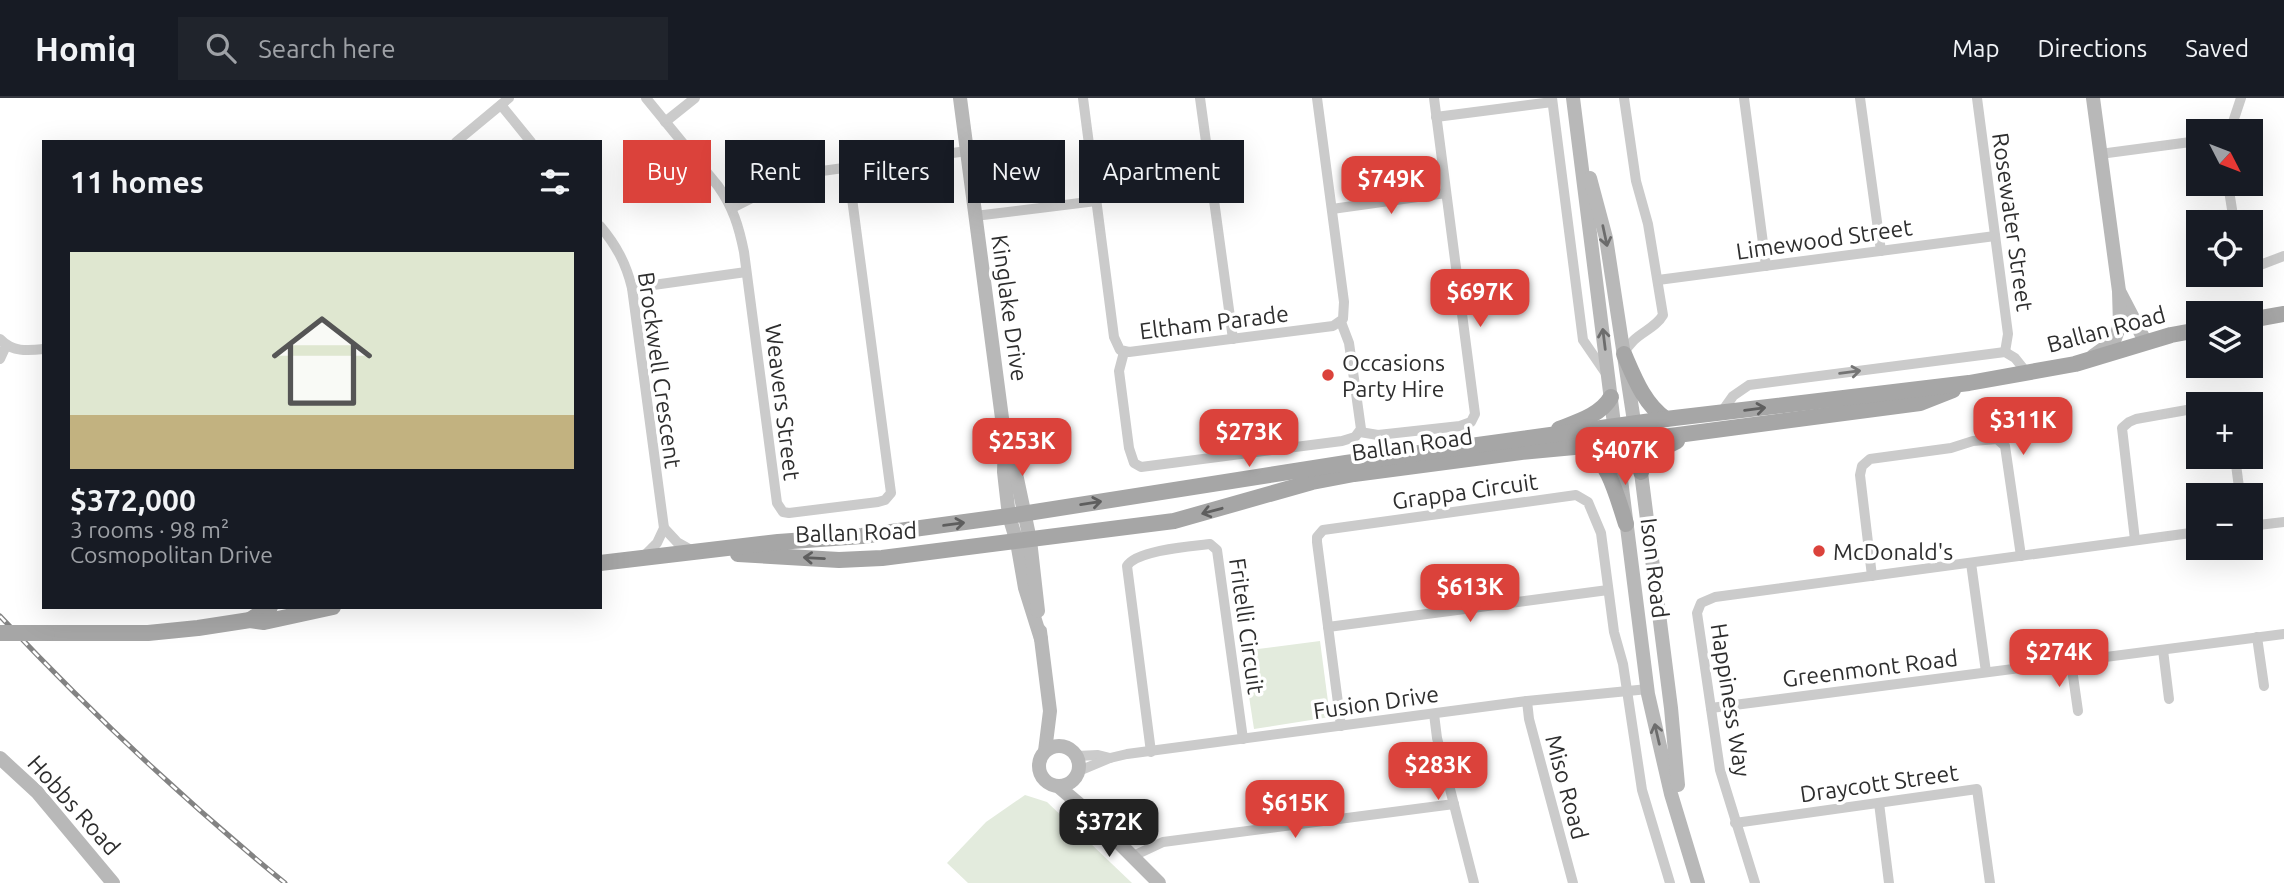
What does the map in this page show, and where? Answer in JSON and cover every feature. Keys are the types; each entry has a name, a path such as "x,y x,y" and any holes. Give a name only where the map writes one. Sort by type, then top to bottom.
{"main road":[{"path":"2263,318 2284,314"},
{"name":"Ballan Road","path":"694,551 839,560 882,558 1174,521 1312,482 1354,474 1521,452 1585,447 1616,435 1634,424 1666,419 1969,383 2087,360 2186,333"},
{"path":"1624,354 1645,397 1666,419"},
{"name":"Ballan Road","path":"602,563 778,542 862,536 1016,515 1346,463 1537,438 1616,435 1637,441 1920,403 1969,383"},
{"path":"1537,438 1598,411 1611,397"},
{"path":"1641,472 1644,460 1652,452 1699,432"},
{"path":"1585,447 1598,456 1618,499 1626,524"},
{"path":"250,620 267,609"},
{"path":"0,633 148,633 250,620 264,622 324,609"}],"street":[{"name":"Weavers Street","path":"646,98 718,186 732,208 740,231 777,503 783,512 798,513 885,500 891,493 854,203"},
{"path":"665,122 695,98"},
{"name":"Kinglake Drive","path":"960,98 1005,441 1004,472 1023,541"},
{"name":"Eltham Parade","path":"1083,98 1088,140"},
{"path":"1200,98 1233,339"},
{"path":"1124,352 1119,371 1129,448 1134,462 1140,467 1342,441 1355,437 1360,432 1361,422 1349,343 1341,322 1345,315 1344,302 1317,98"},
{"path":"1360,432 1378,435 1460,426 1474,418 1475,407 1434,98"},
{"name":"Ison Road","path":"1573,98 1648,689 1671,794 1698,883"},
{"path":"1624,98 1636,181 1648,224 1663,315 1632,340 1624,354"},
{"path":"1744,98 1766,266"},
{"path":"1860,98 1881,251"},
{"name":"Rosewater Street","path":"1977,98 2008,334 2005,352"},
{"path":"2087,360 2104,349 2118,335 2119,291 2094,98"},
{"path":"2234,119 2241,98"},
{"path":"1436,117 1552,100 1583,340 1608,376"},
{"path":"458,140 505,102 530,140"},
{"name":"Ison Road","path":"1576,123 1606,238 1624,354 1687,848"},
{"path":"2100,154 2186,143"},
{"path":"954,154 967,152"},
{"path":"732,208 800,174 839,169"},
{"path":"1332,209 1446,193"},
{"path":"975,216 1080,203"},
{"name":"Eltham Parade","path":"1096,203 1114,337 1117,346 1124,352 1333,326 1341,322"},
{"name":"Brockwell Crescent","path":"602,229 620,252 632,288 664,528"},
{"name":"Limewood Street","path":"1658,280 1995,236"},
{"path":"2263,264 2284,256"},
{"path":"632,288 746,272"},
{"path":"2119,291 2146,343"},
{"path":"0,359 3,342 15,349 42,349"},
{"path":"1721,413 1733,396 1749,385 2005,352"},
{"name":"Ballan Road","path":"2005,352 2015,358 2026,373"},
{"path":"2135,540 2122,428 2136,419 2186,410"},
{"path":"1872,576 1860,475 1862,466 1870,459 1951,448 1973,441 1997,439 2005,446 2021,556"},
{"name":"Grappa Circuit","path":"1341,726 1317,542 1320,533 1326,528 1576,495 1583,497 1591,507 1601,533 1614,632 1623,664 1642,790 1670,883"},
{"path":"2263,524 2284,522"},
{"path":"641,558 657,543 664,528 677,542 694,551"},
{"name":"Happiness Way","path":"1755,883 1720,770 1697,613 1701,603 1715,597 2186,534"},
{"path":"1023,541 1035,569 1050,711 1040,771 1045,781 1059,787 1085,808 1159,883"},
{"path":"1023,541 1025,588 1041,639"},
{"name":"Fritelli Circuit","path":"1151,752 1127,566 1132,559 1181,548 1210,544 1217,550 1243,739"},
{"path":"1971,563 1986,672"},
{"path":"1328,627 1608,590"},
{"name":"Greenmont Road","path":"1711,708 2284,634"},
{"path":"2257,637 2264,686"},
{"path":"2163,650 2169,699"},
{"path":"2071,662 2078,711"},
{"path":"1648,689 1661,685 1666,674"},
{"name":"Fusion Drive","path":"1077,776 1110,758 1527,701 1648,689"},
{"name":"Miso Road","path":"1527,701 1529,719 1573,883"},
{"path":"1050,711 1065,746 1077,756 1077,776 1085,808"},
{"path":"1434,714 1437,738 1474,883"},
{"path":"1045,751 1054,746 1065,746"},
{"name":"Fusion Drive","path":"1077,756 1098,755 1110,758"},
{"name":"Hobbs Road","path":"0,758 37,792 113,883"},
{"path":"1059,787 1077,776"},
{"name":"Draycott Street","path":"1735,823 1977,789 1990,883"},
{"path":"1879,803 1889,883"},
{"path":"1131,857 1163,842 1454,804"}],"shaded area":[{"path":"1320,641 1330,717 1254,729 1242,651"},
{"path":"1025,795 1047,802 1132,883 968,883 947,863 986,822"}],"railway":[{"path":"0,616 138,754 210,820 285,883"}],"place":[{"name":"Occasions Party Hire","path":"1328,375"},
{"name":"McDonald's","path":"1819,551"}]}
